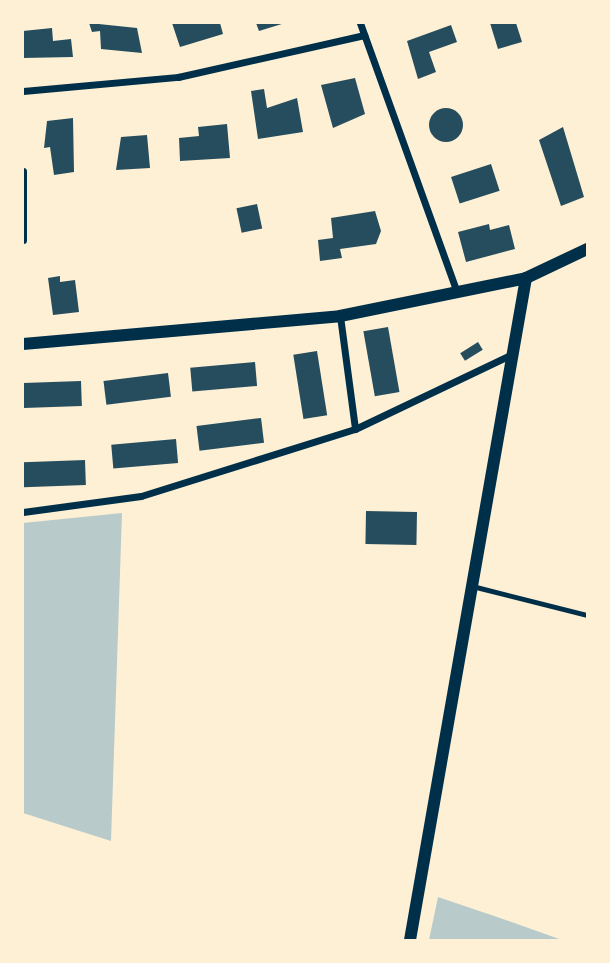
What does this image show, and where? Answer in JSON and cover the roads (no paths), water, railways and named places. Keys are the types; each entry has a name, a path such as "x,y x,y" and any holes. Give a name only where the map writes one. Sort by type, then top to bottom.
{"street":[{"path":"360,23 457,292"},
{"path":"23,91 178,77 364,35"},
{"path":"23,171 23,240"},
{"path":"23,344 340,316 526,278 587,249"},
{"path":"410,940 526,278"},
{"path":"340,316 355,429"},
{"path":"23,512 141,496 355,429 513,354"}],"lane":[{"path":"472,586 587,615"}]}
